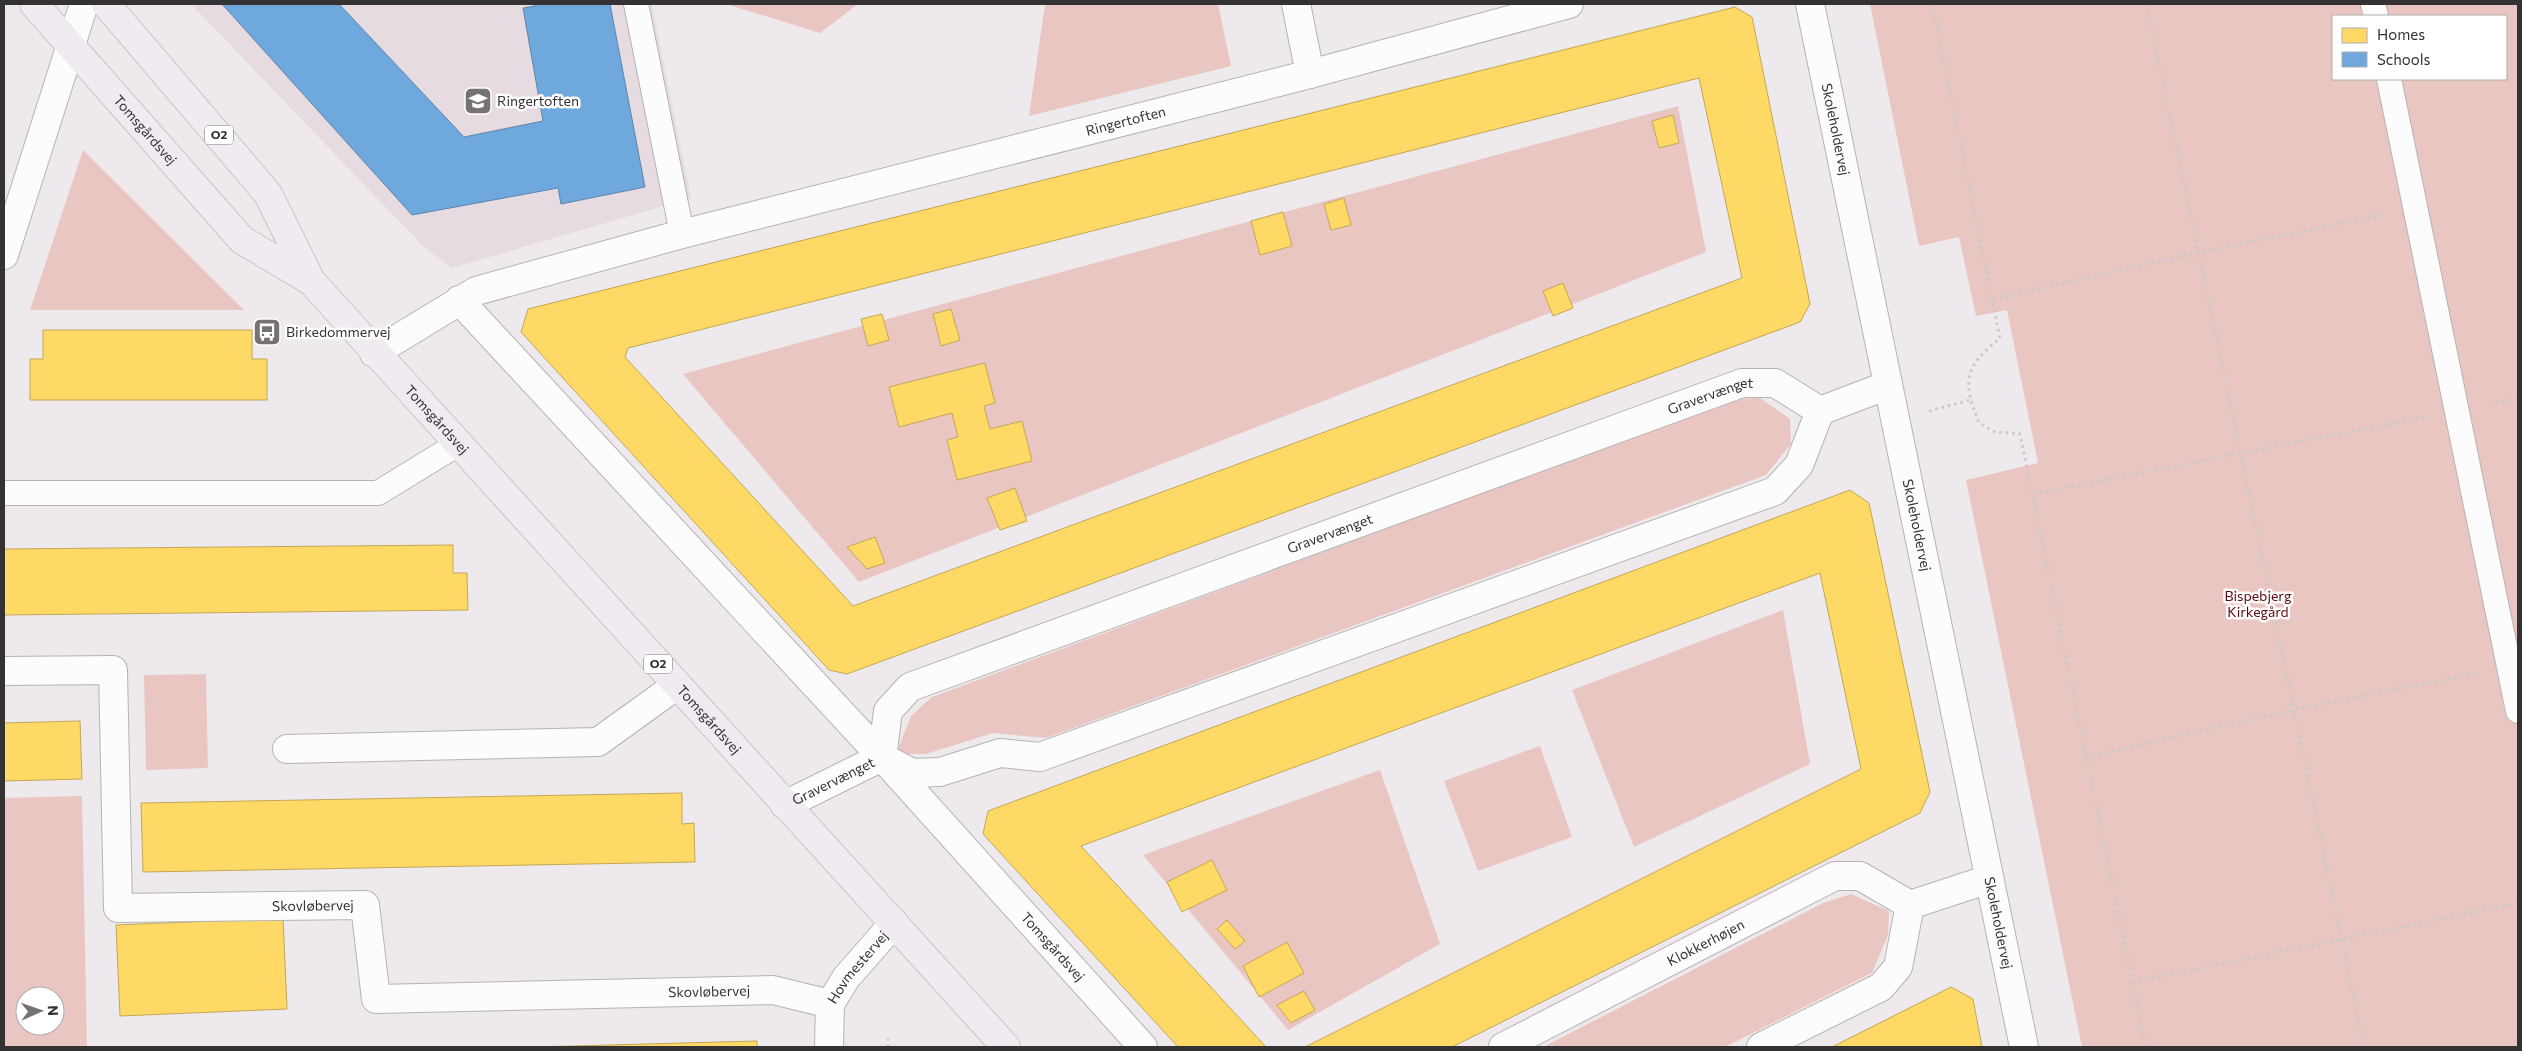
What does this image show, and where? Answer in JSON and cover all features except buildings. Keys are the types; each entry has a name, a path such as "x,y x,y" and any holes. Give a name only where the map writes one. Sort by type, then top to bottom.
{"main road":[{"name":"Tomsgårdsvej","path":"34,4 242,240 311,281"},
{"name":"Tomsgårdsvej","path":"106,4 268,194 311,281 374,353 1006,1047"}],"street":[{"path":"4,255 84,4"},
{"path":"1296,4 1310,74"},
{"name":"Ringertoften","path":"374,353 476,291 682,234 1310,74 1569,4"},
{"name":"Skoleholdervej","path":"1810,4 2024,1047"},
{"name":"Tomsgårdsvej","path":"459,300 882,757 1143,1047"},
{"name":"Gravervænget","path":"1742,383 1775,383 1820,411 1799,466 1774,491 1040,757 1000,753 940,772 912,773 882,757 888,711 910,687 1742,383"},
{"path":"1820,411 1888,385"},
{"name":"Skovløbervej","path":"4,671 113,670 118,908 365,905 376,998 773,990 830,1004"},
{"path":"287,748 598,742 677,685"},
{"name":"Gravervænget","path":"785,805 882,757"},
{"name":"Klokkerhøjen","path":"1503,1047 1835,876 1860,876 1910,905"},
{"path":"1761,1047 1881,987 1898,967 1910,905 1989,879"},
{"name":"Hovmestervej","path":"828,1047 830,1004 846,978 894,922"}],"lane":[{"path":"636,4 682,234"},
{"path":"2389,80 2518,711"},
{"path":"4,493 378,493 458,444"}],"path":[{"path":"1932,4 2000,338 1978,356 1968,376 1970,400 1979,423 1995,432 2020,434 2146,1047"},
{"path":"2147,4 2242,452 2293,710 2364,1047"},
{"path":"1993,299 2200,252 2416,208"},
{"path":"1895,419 1970,400"},
{"path":"2032,494 2457,411"},
{"path":"2086,757 2293,710 2509,667"},
{"path":"2133,982 2518,903"},
{"path":"888,1039 888,1047"}],"shaded area":[{"name":"Ringertoften","path":"191,4 652,4 691,198 452,268 423,246"}],"green space":[{"path":"726,4 858,4 820,33"},
{"path":"1045,4 1218,4 1231,66 1029,116"},
{"name":"Bispebjerg Kirkegård","path":"1870,4 2518,4 2518,1047 2082,1047 1966,480 2038,463 2007,310 1976,316 1959,237 1919,246"},
{"path":"1678,106 1706,252 859,582 683,374"},
{"path":"83,150 244,310 30,310"},
{"path":"1760,398 1790,419 1791,444 1766,475 1046,738 993,733 926,754 896,754 911,716 932,697 1736,399"},
{"path":"1783,610 1810,764 1634,847 1572,690"},
{"path":"206,674 208,768 146,770 144,675"},
{"path":"1540,746 1572,837 1478,871 1444,781"},
{"path":"1380,770 1440,944 1288,1030 1143,855"},
{"path":"82,796 87,1047 4,1047 4,798"},
{"path":"1851,894 1889,911 1888,935 1872,973 1725,1047 1543,1047 1823,903"}],"place":[{"name":"Ringertoften","path":"478,101"},
{"name":"Birkedommervej","path":"267,332"}]}
